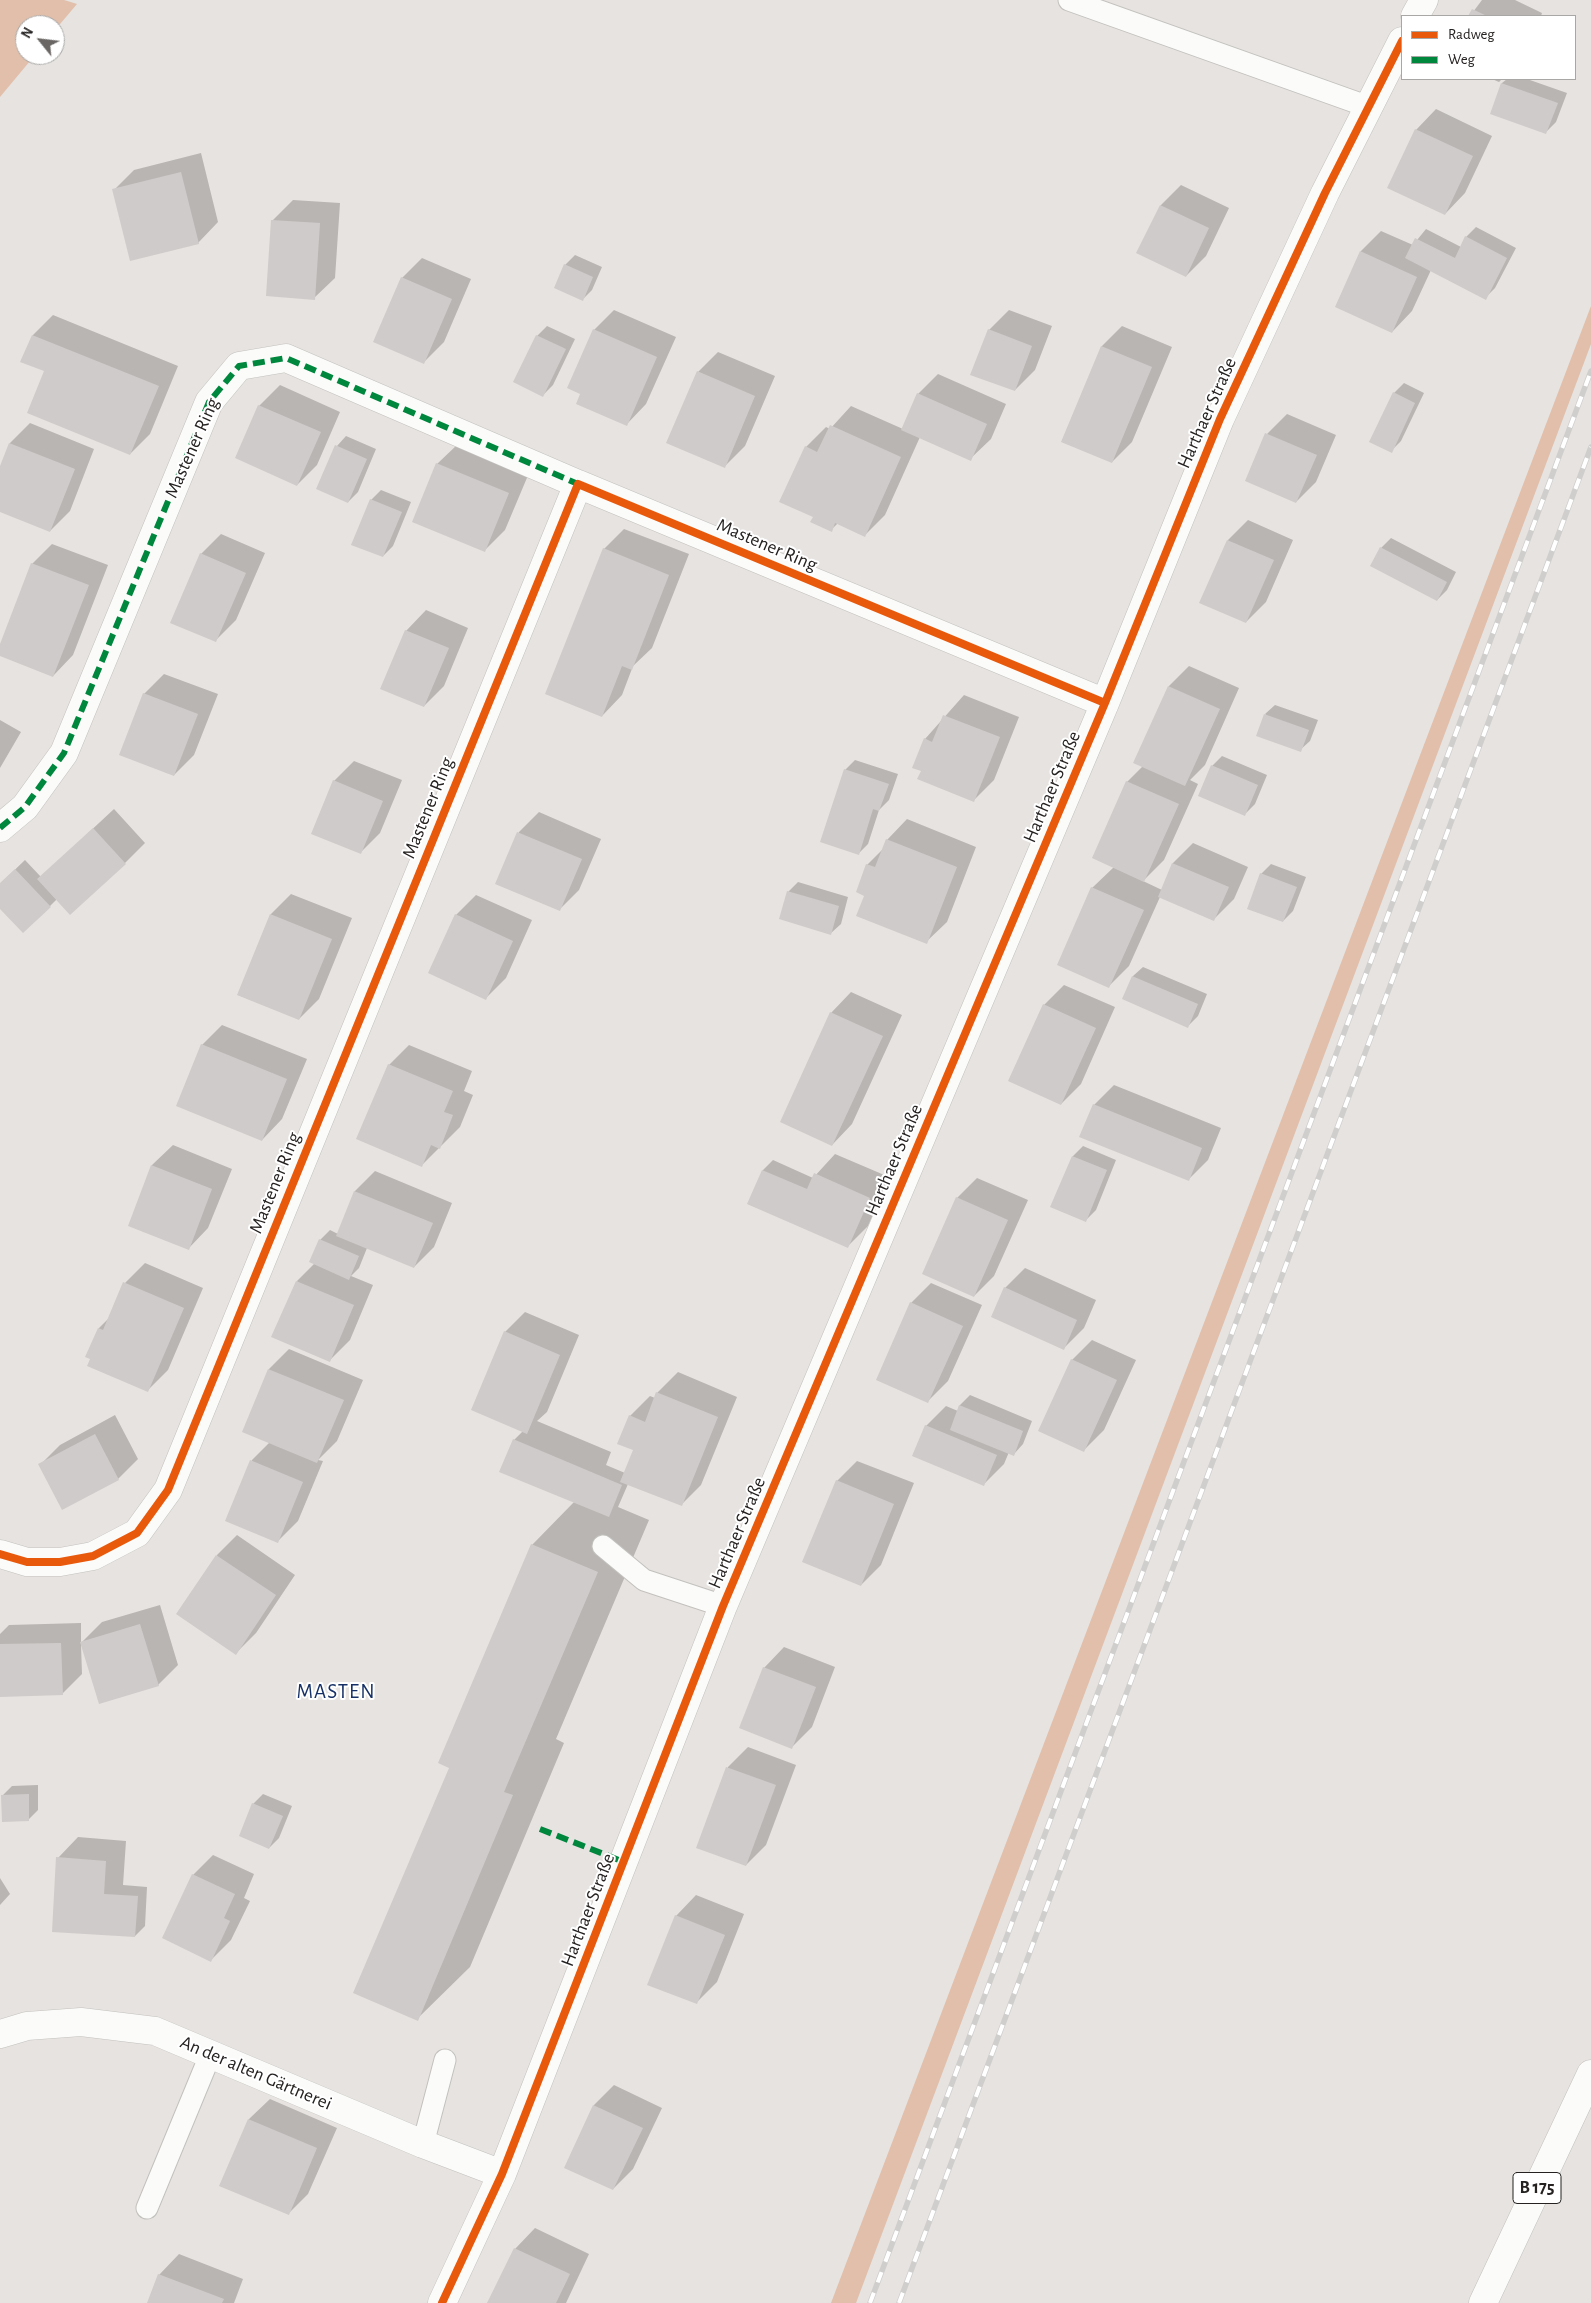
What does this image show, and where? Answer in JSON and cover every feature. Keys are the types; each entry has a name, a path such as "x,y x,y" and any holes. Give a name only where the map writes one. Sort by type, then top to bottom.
{"street":[{"path":"1416,15 1424,0"},
{"name":"Harthaer Straße","path":"442,2303 502,2174 723,1606 1105,703 1220,419 1325,193 1401,43"},
{"name":"Mastener Ring","path":"0,828 26,807 64,753 209,402 239,366 286,358 578,484 1105,703"},
{"name":"Mastener Ring","path":"0,1554 27,1562 60,1562 93,1556 137,1533 168,1490 578,484"},
{"name":"An der alten Gärtnerei","path":"0,2034 27,2026 81,2022 155,2031 423,2144 502,2174"},
{"name":"B 175","path":"1483,2303 1591,2074"}],"lane":[{"path":"1069,0 1369,107"},
{"path":"603,1546 644,1580 723,1606"},
{"path":"147,2208 211,2053"},
{"path":"423,2144 445,2060"}],"shaded area":[{"path":"0,0 64,0 77,4 65,18 65,15 15,15 15,65 27,65 0,97"},
{"path":"1591,306 1591,344 856,2303 831,2303"}],"building":[{"path":"1472,9 1485,15 1469,15"},
{"path":"1501,83 1558,103 1546,134 1490,114"},
{"path":"1415,129 1473,156 1445,215 1387,188"},
{"path":"181,172 199,244 130,261 112,189"},
{"path":"1160,205 1209,228 1186,277 1136,253"},
{"path":"271,220 320,223 315,300 266,296"},
{"path":"1465,236 1507,258 1486,300 1405,258 1415,238 1455,258"},
{"path":"1360,251 1417,277 1392,333 1335,307"},
{"path":"564,264 593,277 583,301 554,288"},
{"path":"401,277 452,299 424,364 373,342"},
{"path":"593,329 657,357 627,426 576,404 580,394 567,388"},
{"path":"988,329 1032,346 1015,391 970,375"},
{"path":"32,335 159,386 130,455 27,413 44,371 20,362"},
{"path":"536,335 566,349 543,397 513,382"},
{"path":"1101,346 1152,367 1112,463 1061,442"},
{"path":"697,371 755,396 725,468 666,443"},
{"path":"1393,392 1415,403 1392,453 1369,442"},
{"path":"917,393 987,424 971,461 901,430"},
{"path":"258,405 321,432 297,486 235,458"},
{"path":"830,425 901,457 865,537 835,523 832,532 810,522 813,517 779,502 805,446 817,452"},
{"path":"1265,433 1317,455 1296,503 1245,481"},
{"path":"9,443 75,469 50,532 0,512 0,466"},
{"path":"335,445 367,459 348,503 316,489"},
{"path":"436,463 509,493 485,552 412,522"},
{"path":"370,499 402,512 383,557 351,545"},
{"path":"1227,540 1274,560 1246,623 1199,603"},
{"path":"1380,547 1447,582 1437,601 1370,566"},
{"path":"603,548 669,575 632,670 622,666 602,717 545,694"},
{"path":"200,553 246,573 216,642 170,623"},
{"path":"31,563 89,585 53,677 0,656 0,644"},
{"path":"405,630 449,648 424,707 380,689"},
{"path":"1168,686 1220,709 1185,786 1133,763"},
{"path":"143,693 198,714 174,776 119,755"},
{"path":"1264,714 1309,730 1301,752 1256,736"},
{"path":"943,715 1000,737 974,802 917,779 921,771 912,768 924,738 932,742"},
{"path":"1211,765 1258,785 1245,816 1198,796"},
{"path":"844,769 889,784 879,811 873,809 859,855 820,842"},
{"path":"333,780 383,801 361,854 311,834"},
{"path":"1126,781 1179,804 1144,882 1092,858"},
{"path":"93,828 126,864 70,915 37,879"},
{"path":"517,832 582,859 560,911 495,884"},
{"path":"886,839 957,867 927,944 856,916 864,896 856,892 866,864 875,867"},
{"path":"1172,863 1229,887 1214,921 1158,897"},
{"path":"15,869 51,907 23,933 0,909 0,883"},
{"path":"1260,873 1297,887 1283,922 1247,909"},
{"path":"1091,887 1144,910 1109,988 1057,965"},
{"path":"787,891 839,906 831,935 779,919"},
{"path":"270,914 332,939 299,1020 237,995"},
{"path":"455,914 513,941 486,1000 428,973"},
{"path":"1132,976 1198,1004 1188,1028 1122,999"},
{"path":"1043,1004 1096,1028 1061,1105 1008,1081"},
{"path":"830,1012 883,1036 832,1146 780,1122"},
{"path":"201,1044 287,1079 262,1141 176,1106"},
{"path":"388,1064 453,1091 444,1112 453,1115 440,1149 431,1145 422,1167 356,1139"},
{"path":"1093,1104 1202,1148 1189,1181 1079,1137"},
{"path":"1072,1156 1107,1170 1086,1222 1050,1207"},
{"path":"151,1165 212,1189 189,1250 128,1226"},
{"path":"762,1170 807,1189 814,1173 870,1198 848,1248 747,1204"},
{"path":"354,1191 433,1223 414,1268 336,1236"},
{"path":"956,1197 1008,1220 974,1297 922,1274"},
{"path":"319,1239 359,1256 349,1280 309,1262"},
{"path":"296,1281 354,1305 330,1362 271,1337"},
{"path":"123,1282 184,1308 148,1392 87,1366 90,1359 85,1357 98,1328 103,1330"},
{"path":"1004,1287 1077,1320 1064,1350 991,1317"},
{"path":"910,1302 963,1326 928,1403 876,1380"},
{"path":"504,1331 560,1355 527,1434 471,1410"},
{"path":"1071,1359 1117,1380 1084,1452 1038,1431"},
{"path":"268,1369 344,1400 317,1463 242,1432"},
{"path":"656,1392 718,1417 682,1506 620,1482 633,1450 617,1444 629,1415 645,1422"},
{"path":"959,1405 1023,1431 1014,1456 950,1430"},
{"path":"925,1425 997,1455 984,1486 912,1456"},
{"path":"95,1434 119,1480 62,1510 38,1464"},
{"path":"513,1439 622,1485 609,1517 499,1472"},
{"path":"250,1460 303,1482 278,1543 225,1521"},
{"path":"836,1480 894,1504 861,1586 802,1562"},
{"path":"531,1544 598,1572 504,1792 513,1795 418,2021 353,1993 449,1768 438,1763"},
{"path":"216,1555 276,1595 236,1655 176,1614"},
{"path":"140,1624 159,1686 99,1704 80,1642"},
{"path":"61,1643 63,1695 0,1697 0,1644"},
{"path":"763,1667 816,1687 792,1749 739,1728"},
{"path":"726,1767 776,1785 746,1866 696,1848"},
{"path":"29,1794 29,1821 2,1822 1,1795"},
{"path":"252,1803 283,1816 269,1849 239,1836"},
{"path":"56,1857 106,1861 104,1894 138,1896 135,1937 52,1932"},
{"path":"192,1874 235,1894 224,1918 230,1921 211,1962 162,1938"},
{"path":"675,1915 725,1935 697,2004 647,1985"},
{"path":"593,2105 643,2128 613,2190 564,2168"},
{"path":"248,2119 317,2148 289,2215 219,2186"},
{"path":"514,2248 570,2274 556,2303 487,2303"},
{"path":"158,2274 224,2299 222,2303 147,2303"}],"railway":[{"path":"870,2303 1591,371"},
{"path":"899,2303 1591,447"}],"marked path":[{"path":"0,828 25,807 64,753 209,402 239,366 286,358 578,484"},
{"path":"540,1829 624,1862"}],"cycle path":[{"path":"442,2303 502,2174 723,1606 1105,703 1220,419 1325,193 1401,43"},
{"path":"0,1554 27,1562 60,1562 93,1556 137,1533 168,1490 578,484 1105,703"}],"district":[{"name":"MASTEN","path":"336,1692"}]}
